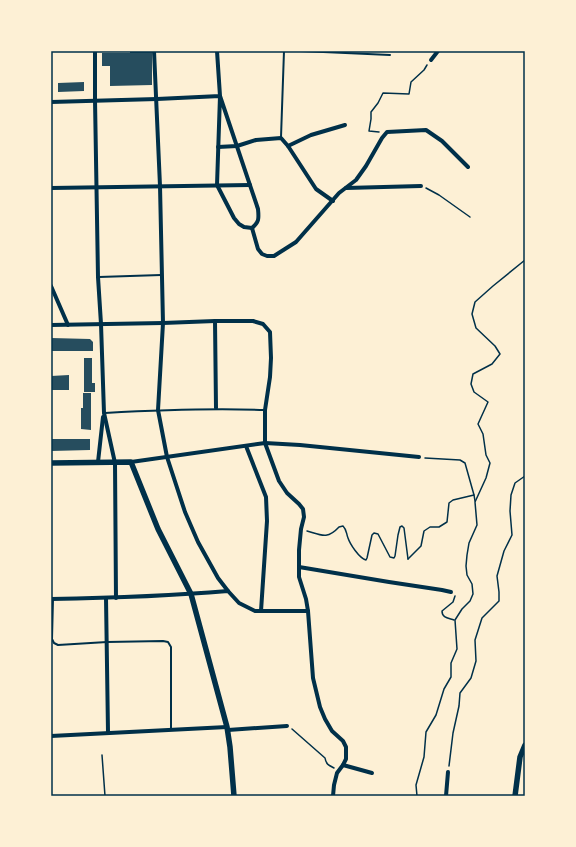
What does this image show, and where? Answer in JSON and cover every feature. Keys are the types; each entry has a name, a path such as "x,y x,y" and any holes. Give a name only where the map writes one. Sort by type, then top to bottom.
{"street":[{"path":"96,51 96,187 104,413 98,462"},
{"path":"154,51 160,186 163,323 158,410 167,457 185,512 198,542 218,578 228,591 239,603 255,611 308,611"},
{"path":"217,51 220,96 217,185 234,218 244,228 252,228 257,224 259,217 257,204 220,96"},
{"path":"431,60 438,51"},
{"path":"51,102 220,96"},
{"path":"288,146 311,135 345,125"},
{"path":"252,228 258,249 262,254 267,256 274,256 296,242 339,193 356,180 387,132 426,130 442,141 468,167"},
{"path":"218,147 237,146 256,140 281,138 288,146 316,189 333,201"},
{"path":"51,188 250,185"},
{"path":"345,188 421,186"},
{"path":"51,286 68,325"},
{"path":"215,321 216,408"},
{"path":"51,325 253,321 262,324 270,332 271,358 265,410 265,443 279,481 287,493 303,510 304,517 301,529 298,577 306,599 308,611 313,678 320,707 325,719 332,731 342,740 346,747 346,759 337,773 333,796"},
{"path":"104,413 115,463 116,598"},
{"path":"51,463 131,462 265,443 419,457"},
{"path":"246,446 266,497 267,521 261,611"},
{"path":"131,462 158,529 191,594 227,728 234,796"},
{"path":"299,567 451,592"},
{"path":"52,599 116,598 228,591"},
{"path":"106,598 108,732"},
{"path":"51,736 171,729 287,726"},
{"path":"514,796 520,757 525,745"},
{"path":"343,765 372,773"},
{"path":"446,796 448,772"}],"lane":[{"path":"281,138 284,51"},
{"path":"301,51 390,55"},
{"path":"98,277 161,275"},
{"path":"104,413 216,408 265,410"},
{"path":"52,599 52,639 54,643 58,645 107,642 168,642 171,647 171,729"}],"path":[{"path":"387,132 369,131 371,112 383,93 409,94 411,82 424,70 431,60"},
{"path":"421,186 439,195 470,217"},
{"path":"475,502 486,478 490,463 486,455 483,434 478,424 488,402 474,392 471,384 473,374 492,364 500,354 496,346 476,328 472,314 475,302 492,286 525,260"},
{"path":"417,796 416,785 424,757 426,732 436,715 444,689 451,677 451,663 458,649 455,620 462,609 470,601 473,594 472,584 467,575 466,566 469,543 477,525 474,495 466,463 460,460 419,457"},
{"path":"448,772 453,733 460,706 460,693 471,678 476,661 475,640 482,618 498,601 499,592 497,576 504,551 512,535 510,511 511,495 515,483 525,476"},
{"path":"301,529 327,536 339,527 343,526 346,530 347,538 353,548 363,560 366,560 372,534 374,533 378,534 390,557 394,558 400,527 402,526 404,528 408,559 421,546 424,531 430,527 439,527 447,522 449,503 453,500 474,495"},
{"path":"451,592 455,597 454,602 442,611 442,614 444,617 455,620"},
{"path":"287,726 325,758 329,765 339,770"},
{"path":"102,755 105,796"}],"building":[{"path":"130,51 152,51 152,85 110,86 110,66 102,66 102,53 130,53"},
{"path":"84,82 84,91 58,92 58,83"},
{"path":"51,338 90,339 93,342 93,351 51,351"},
{"path":"84,358 92,358 92,383 95,383 95,392 84,392"},
{"path":"69,375 69,390 51,390 51,376"},
{"path":"83,393 91,393 91,430 81,429"},
{"path":"51,439 90,439 90,450 51,451"}]}
